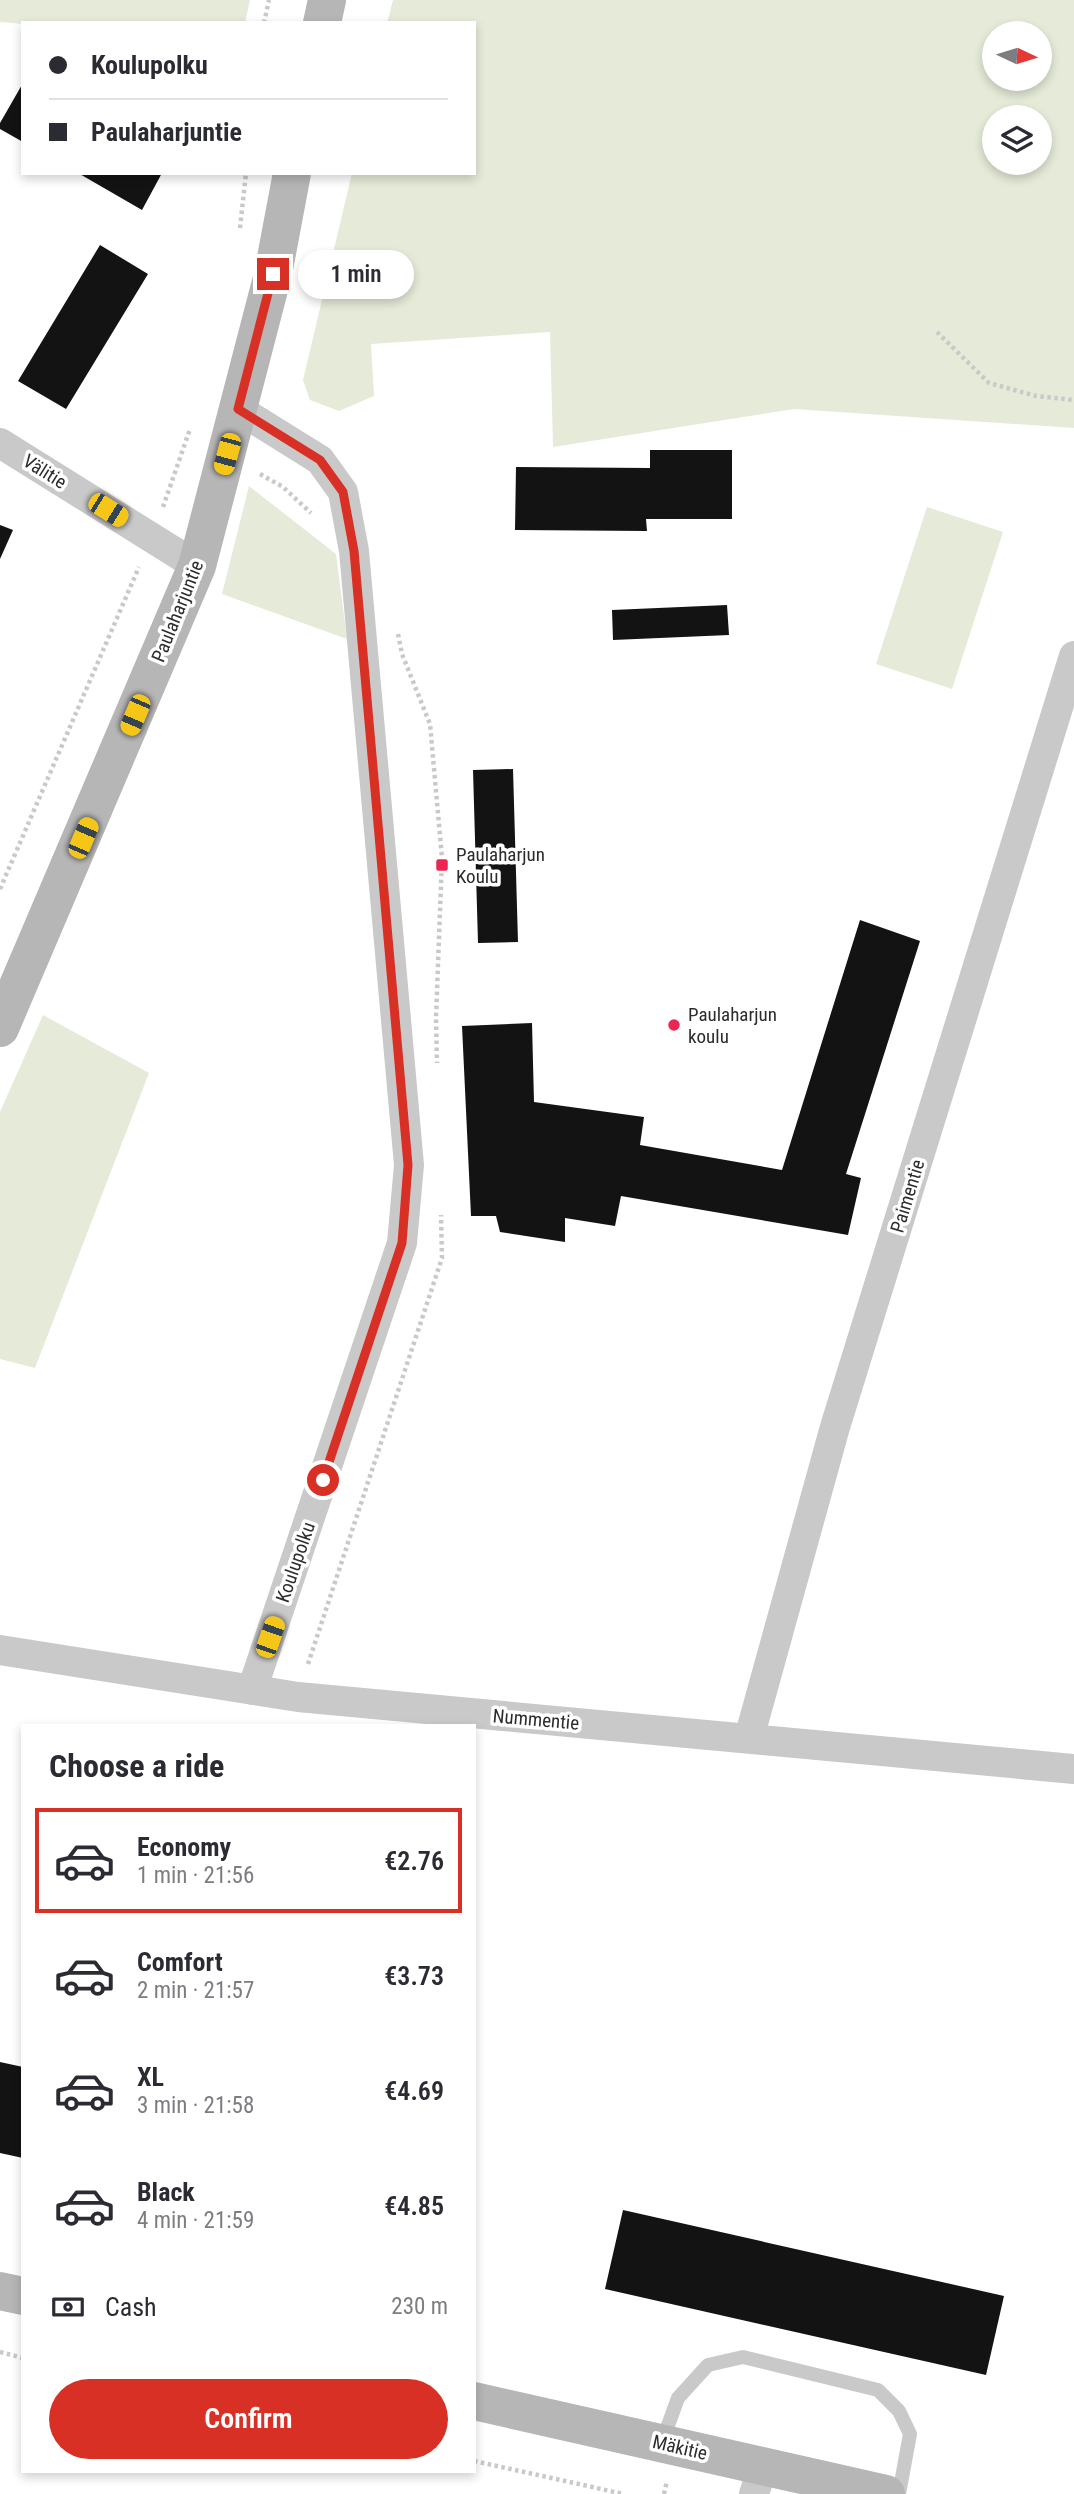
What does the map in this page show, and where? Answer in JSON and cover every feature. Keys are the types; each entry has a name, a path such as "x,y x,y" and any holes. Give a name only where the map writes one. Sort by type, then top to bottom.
{"main road":[{"path":"322,21 327,0"},
{"name":"Paulaharjuntie","path":"0,1028 197,566 273,274 292,175"},
{"path":"0,2291 21,2296"},
{"name":"Mäkitie","path":"476,2401 662,2443 758,2480 886,2494"}],"street":[{"name":"Koulupolku","path":"238,409 320,460 343,492 354,551 408,1165 402,1243 252,1690"},
{"name":"Välitie","path":"0,443 197,566"},
{"name":"Paimentie","path":"749,1738 835,1427 1074,656"},
{"name":"Nummentie","path":"0,1650 298,1697 1074,1769"}],"lane":[{"path":"662,2443 678,2398 708,2365 743,2357 878,2390 899,2411 910,2434 899,2494"}],"path":[{"path":"264,21 269,0"},
{"path":"937,332 989,383 1036,396 1074,400"},
{"path":"0,2352 21,2357"},
{"path":"476,2461 624,2494"}],"green space":[{"path":"0,0 250,0 245,21 0,22"},
{"path":"393,0 1074,0 1074,428 794,409 553,447 550,332 371,344 374,396 339,411 310,400 303,380 352,175 476,175 476,21 388,21"},
{"path":"249,486 336,554 347,639 222,594"},
{"path":"927,507 1003,532 952,689 876,664"},
{"path":"43,1015 149,1073 35,1368 0,1359 0,1112"}],"building":[{"path":"21,86 21,141 0,129 0,123"},
{"path":"81,175 161,175 142,210"},
{"path":"100,245 148,274 66,409 18,381"},
{"path":"650,450 732,450 732,519 646,519 647,531 515,530 516,467 650,468"},
{"path":"0,525 13,530 0,559"},
{"path":"727,605 729,635 613,640 612,610"},
{"path":"513,769 518,942 478,943 473,770"},
{"path":"860,920 920,941 846,1174 861,1178 848,1235 621,1196 615,1226 565,1218 565,1242 500,1232 496,1216 471,1216 462,1026 532,1023 534,1102 644,1117 640,1145 782,1170"},
{"path":"0,2062 21,2067 21,2158 0,2153"},
{"path":"623,2210 1004,2296 986,2375 605,2289"}],"place":[{"name":"Paulaharjun Koulu","path":"442,865"},
{"name":"Paulaharjun koulu","path":"674,1025"}],"route":[{"path":"273,274 238,409 320,460 343,492 354,551 408,1165 402,1243 323,1480"}]}
